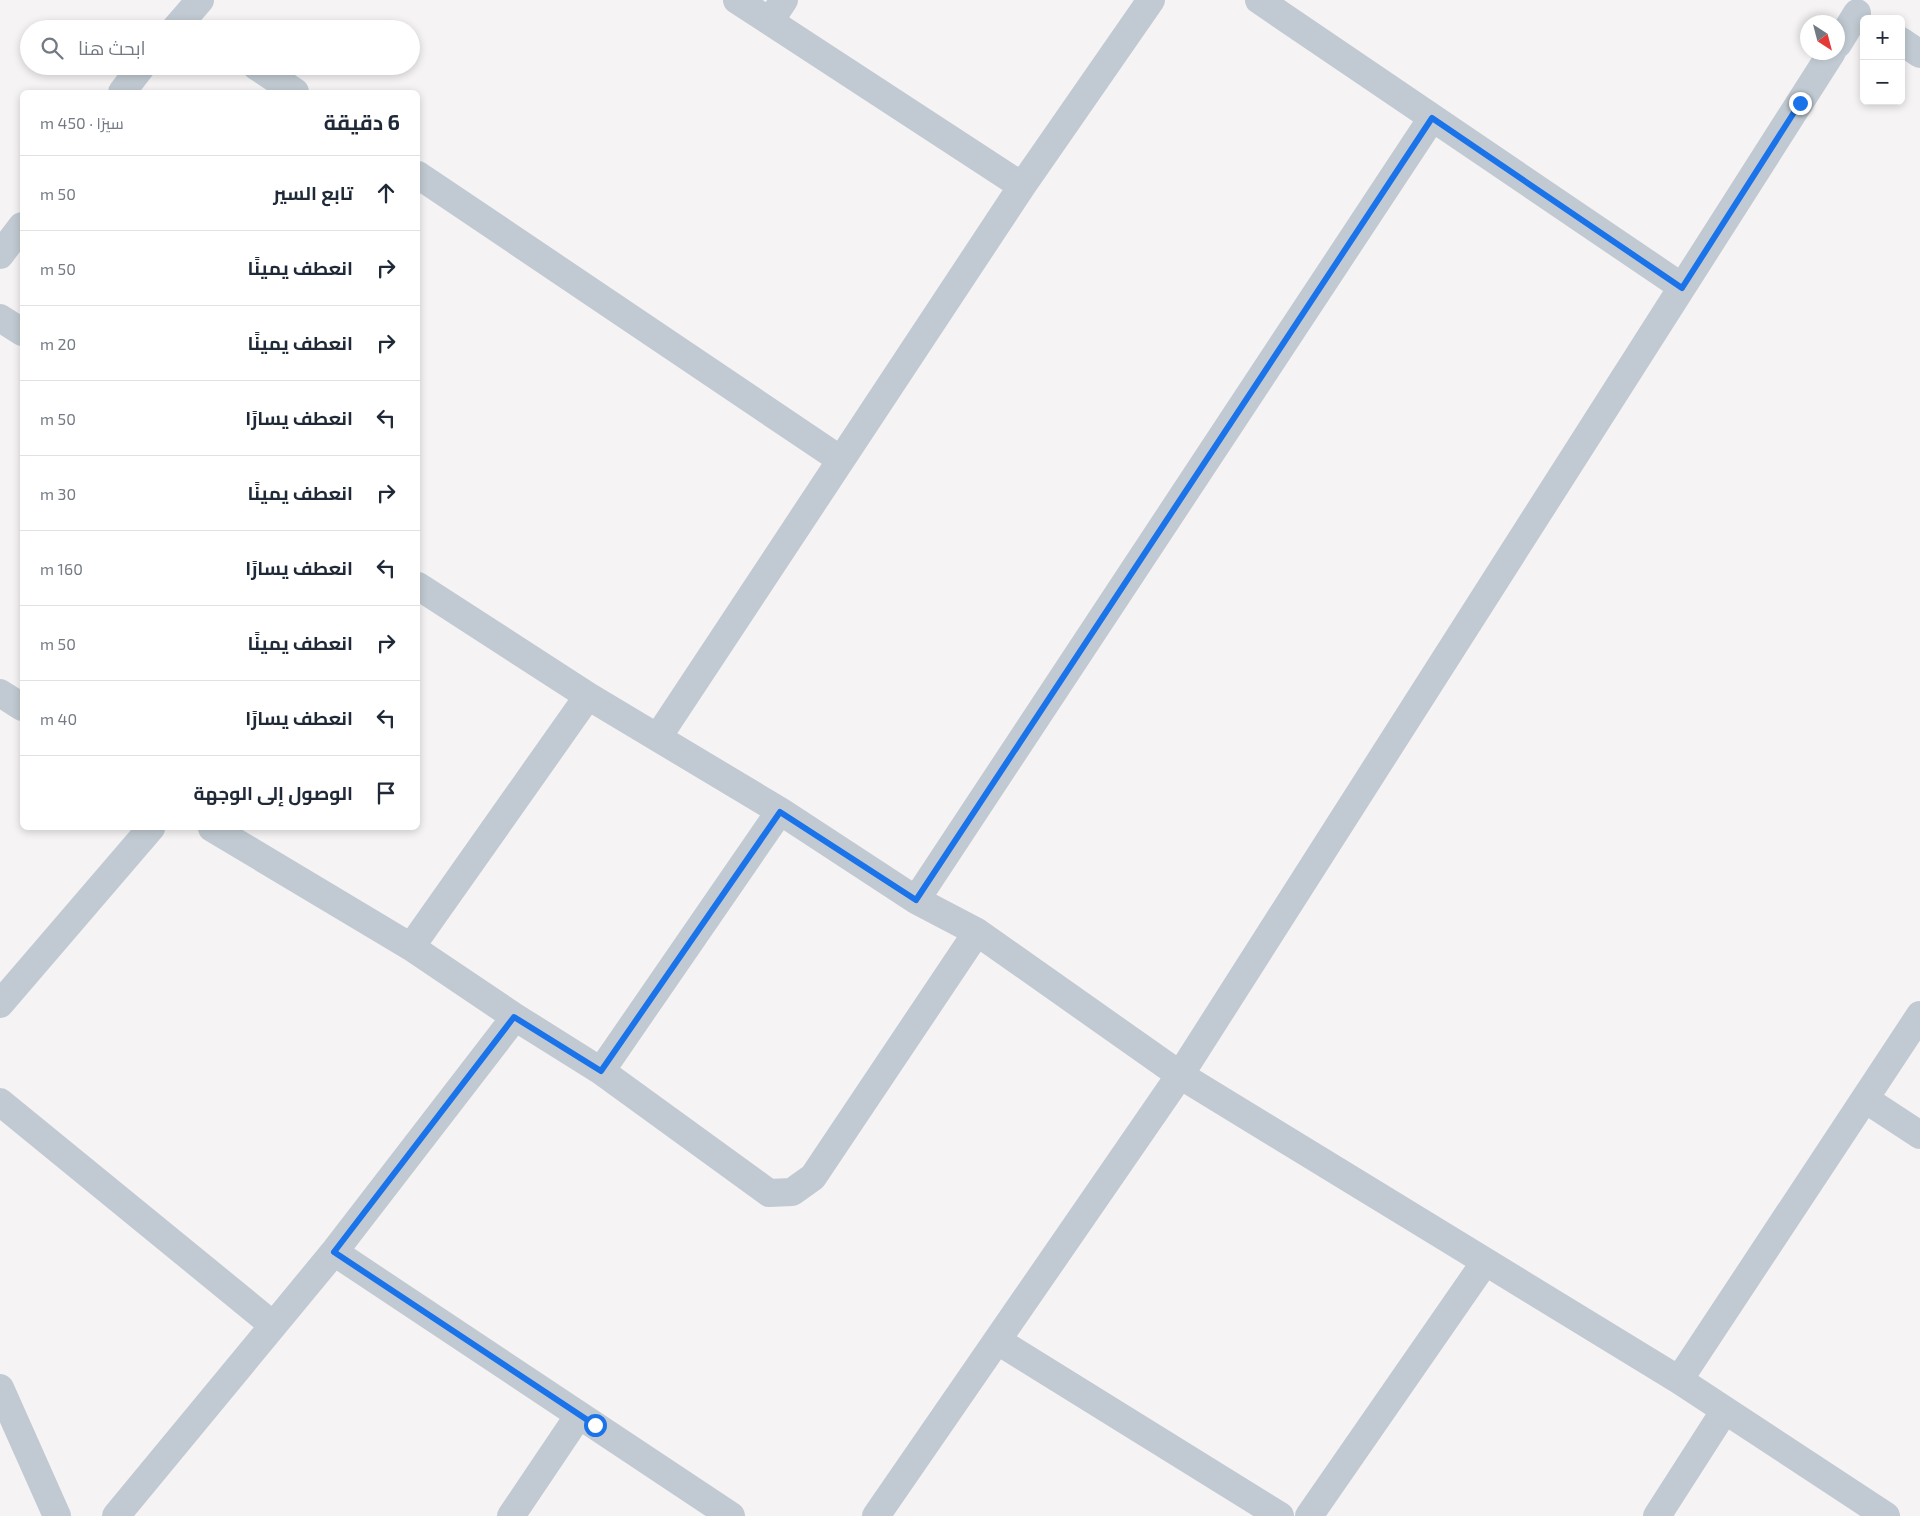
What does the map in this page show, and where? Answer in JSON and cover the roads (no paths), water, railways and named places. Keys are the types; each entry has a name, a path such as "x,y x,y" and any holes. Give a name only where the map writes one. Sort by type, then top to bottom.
{"street":[{"path":"737,0 777,11 1022,186"},
{"path":"658,737 1022,186 1151,0"},
{"path":"1259,0 1682,288"},
{"path":"1845,29 1854,10"},
{"path":"1905,44 1920,54"},
{"path":"876,1516 1180,1075 1827,60"},
{"path":"124,90 135,75"},
{"path":"270,75 292,90"},
{"path":"916,900 1432,118"},
{"path":"420,176 841,460"},
{"path":"0,255 20,229"},
{"path":"0,318 20,331"},
{"path":"420,587 588,696 780,812 916,900 977,932 1180,1075 1679,1380 1886,1516"},
{"path":"0,693 20,706"},
{"path":"411,947 588,696"},
{"path":"601,1071 780,812"},
{"path":"0,1004 149,830"},
{"path":"215,830 411,947 514,1017 601,1071 769,1193 792,1192 813,1177 977,932"},
{"path":"1679,1380 1920,1015"},
{"path":"116,1516 334,1252 514,1017"},
{"path":"1865,1099 1920,1135"},
{"path":"0,1102 273,1325"},
{"path":"334,1252 731,1516"},
{"path":"1309,1516 1485,1262"},
{"path":"998,1341 1280,1516"},
{"path":"0,1388 57,1516"},
{"path":"1656,1516 1725,1410"},
{"path":"511,1516 580,1415"}]}
